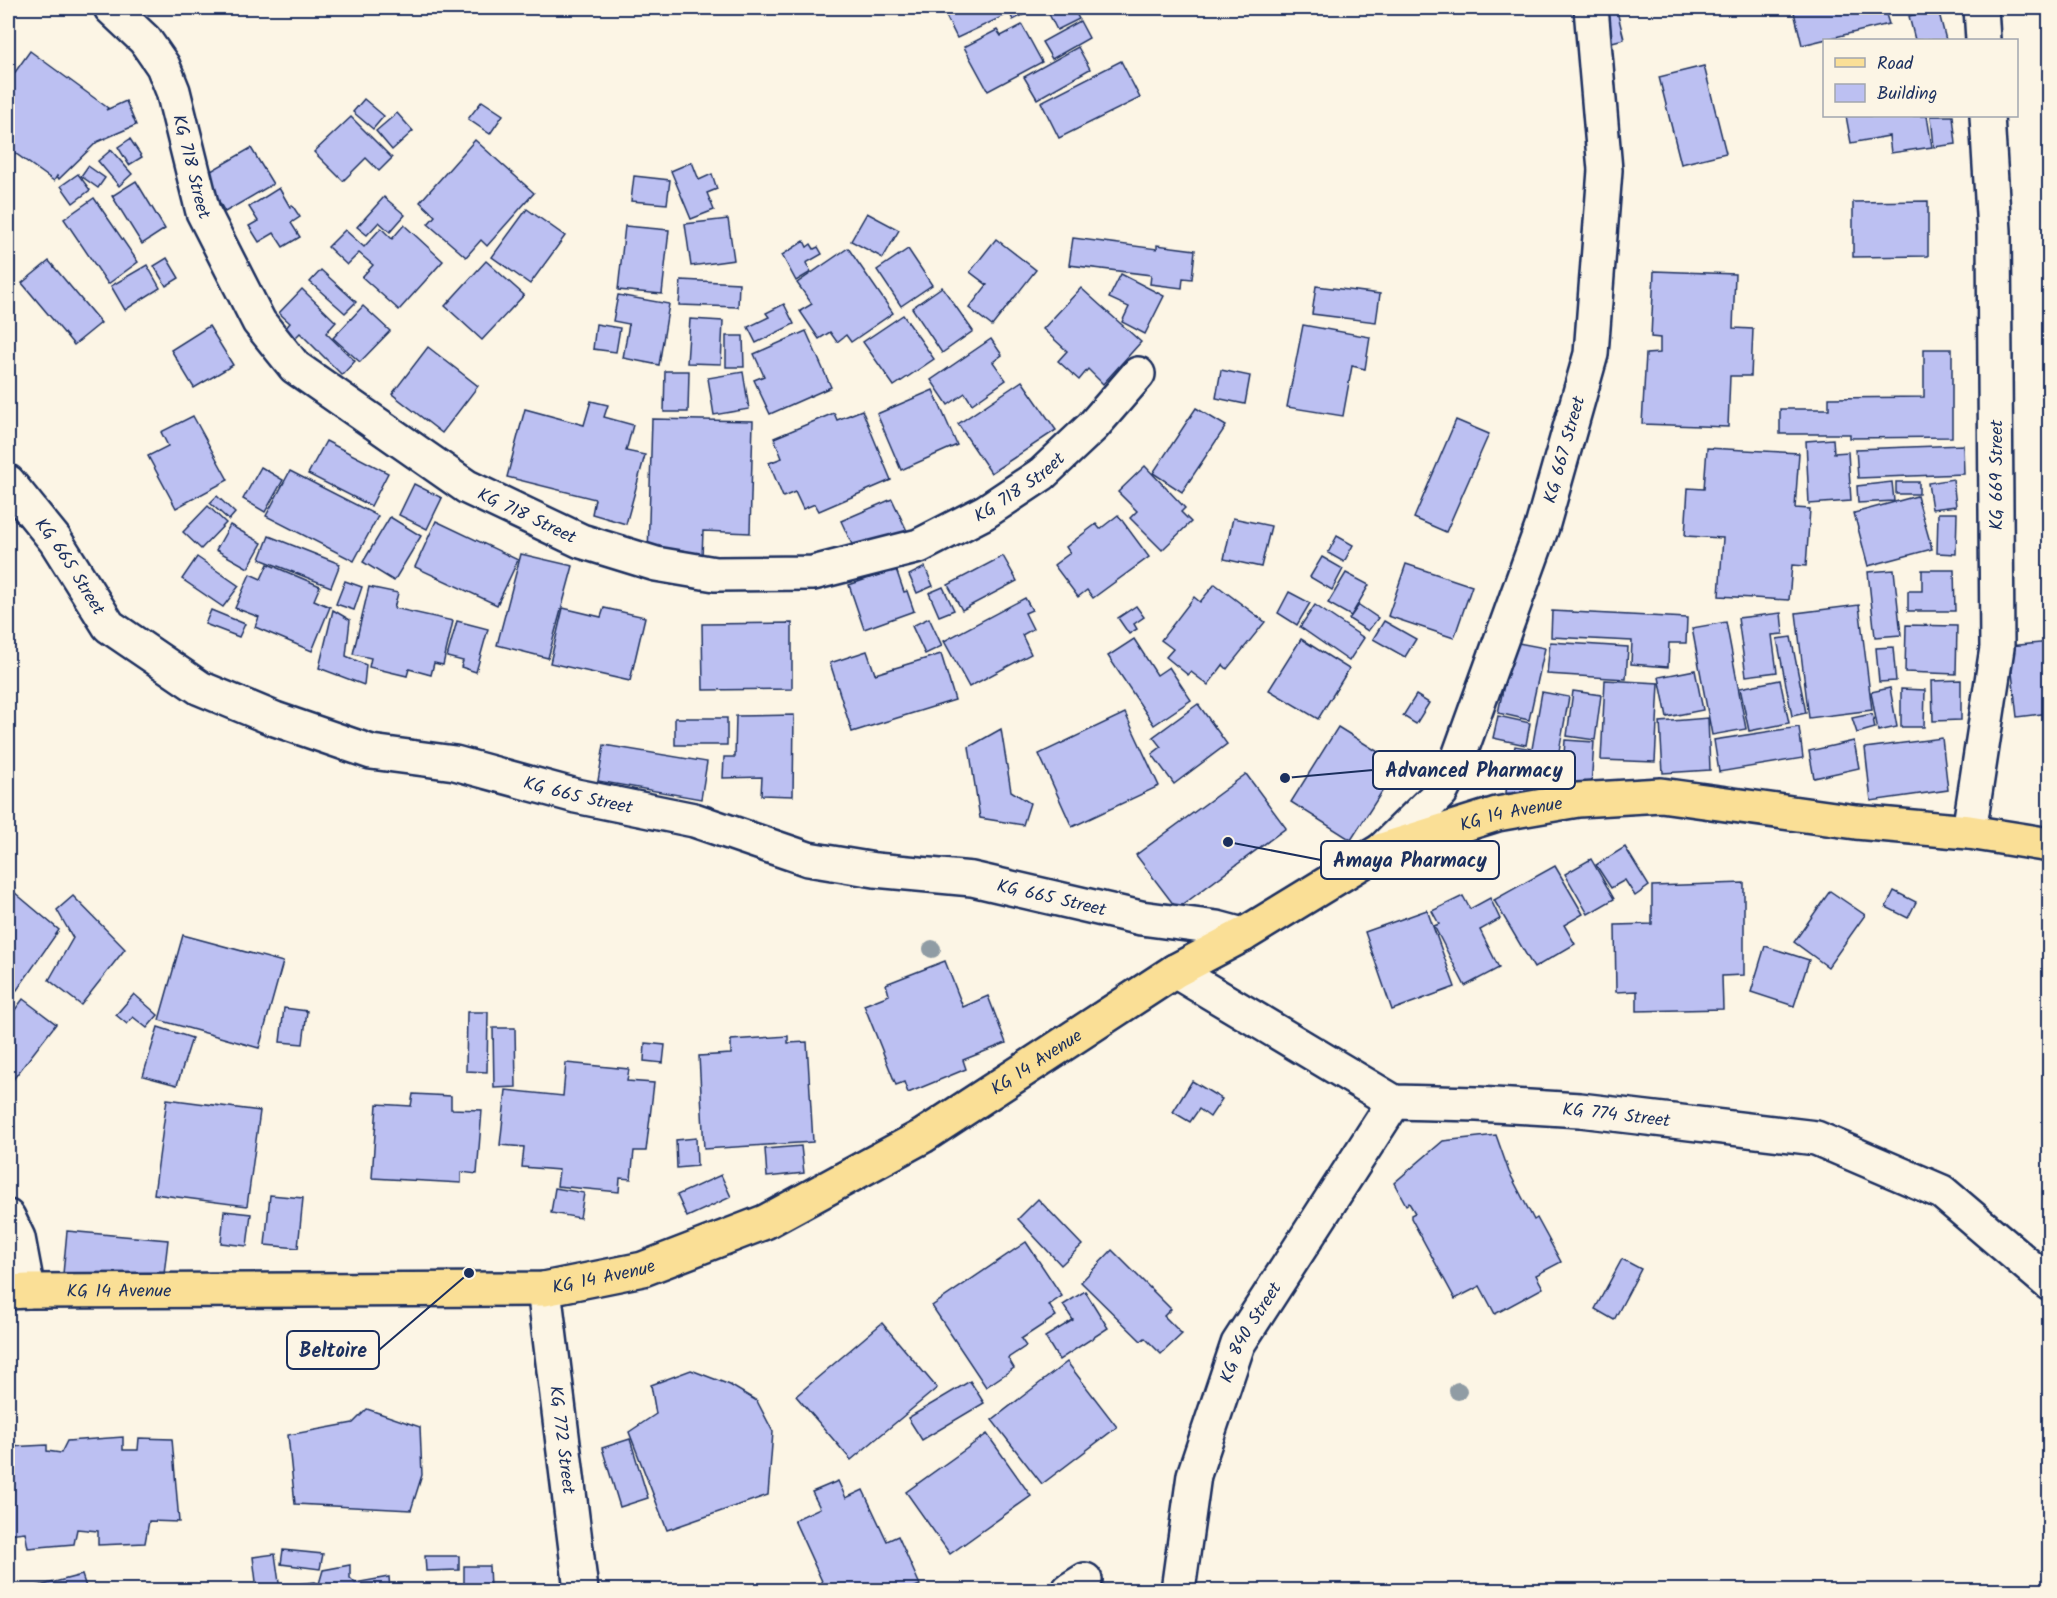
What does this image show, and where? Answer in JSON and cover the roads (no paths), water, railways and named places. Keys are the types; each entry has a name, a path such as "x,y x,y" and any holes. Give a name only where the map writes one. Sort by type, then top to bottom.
{"main road":[{"name":"KG 14 Avenue","path":"18,1291 544,1289 643,1269 765,1222 923,1136 1175,971 1243,935 1382,850 1497,814 1578,800 1661,795 1856,822 1969,832 2049,845"}],"street":[{"name":"KG 718 Street","path":"111,8 145,40 163,66 172,91 203,212 259,321 295,367 467,487 581,541 656,564 715,574 813,573 919,546 985,512 1042,474 1093,426 1138,374"},
{"name":"KG 667 Street","path":"1382,850 1441,792 1458,759 1542,527 1591,354 1605,170 1591,8"},
{"path":"1981,8 1983,39"},
{"name":"KG 669 Street","path":"1969,832 1997,648 1994,231 1988,117"},
{"name":"KG 665 Street","path":"8,482 55,540 109,626 200,688 275,719 371,752 455,763 576,796 694,820 808,859 875,870 972,879 1141,918 1217,928 1243,935"},
{"name":"KG 774 Street","path":"1175,971 1394,1102 1580,1110 1816,1138 1941,1192 2049,1284"},
{"name":"KG 840 Street","path":"1179,1590 1194,1475 1238,1344 1394,1102"},
{"path":"8,1218 18,1238 18,1291"},
{"name":"KG 772 Street","path":"544,1289 581,1590"}],"place":[{"name":"Advanced Pharmacy","path":"1285,778"},
{"name":"Amaya Pharmacy","path":"1228,842"},
{"name":"Beltoire","path":"469,1273"}]}
